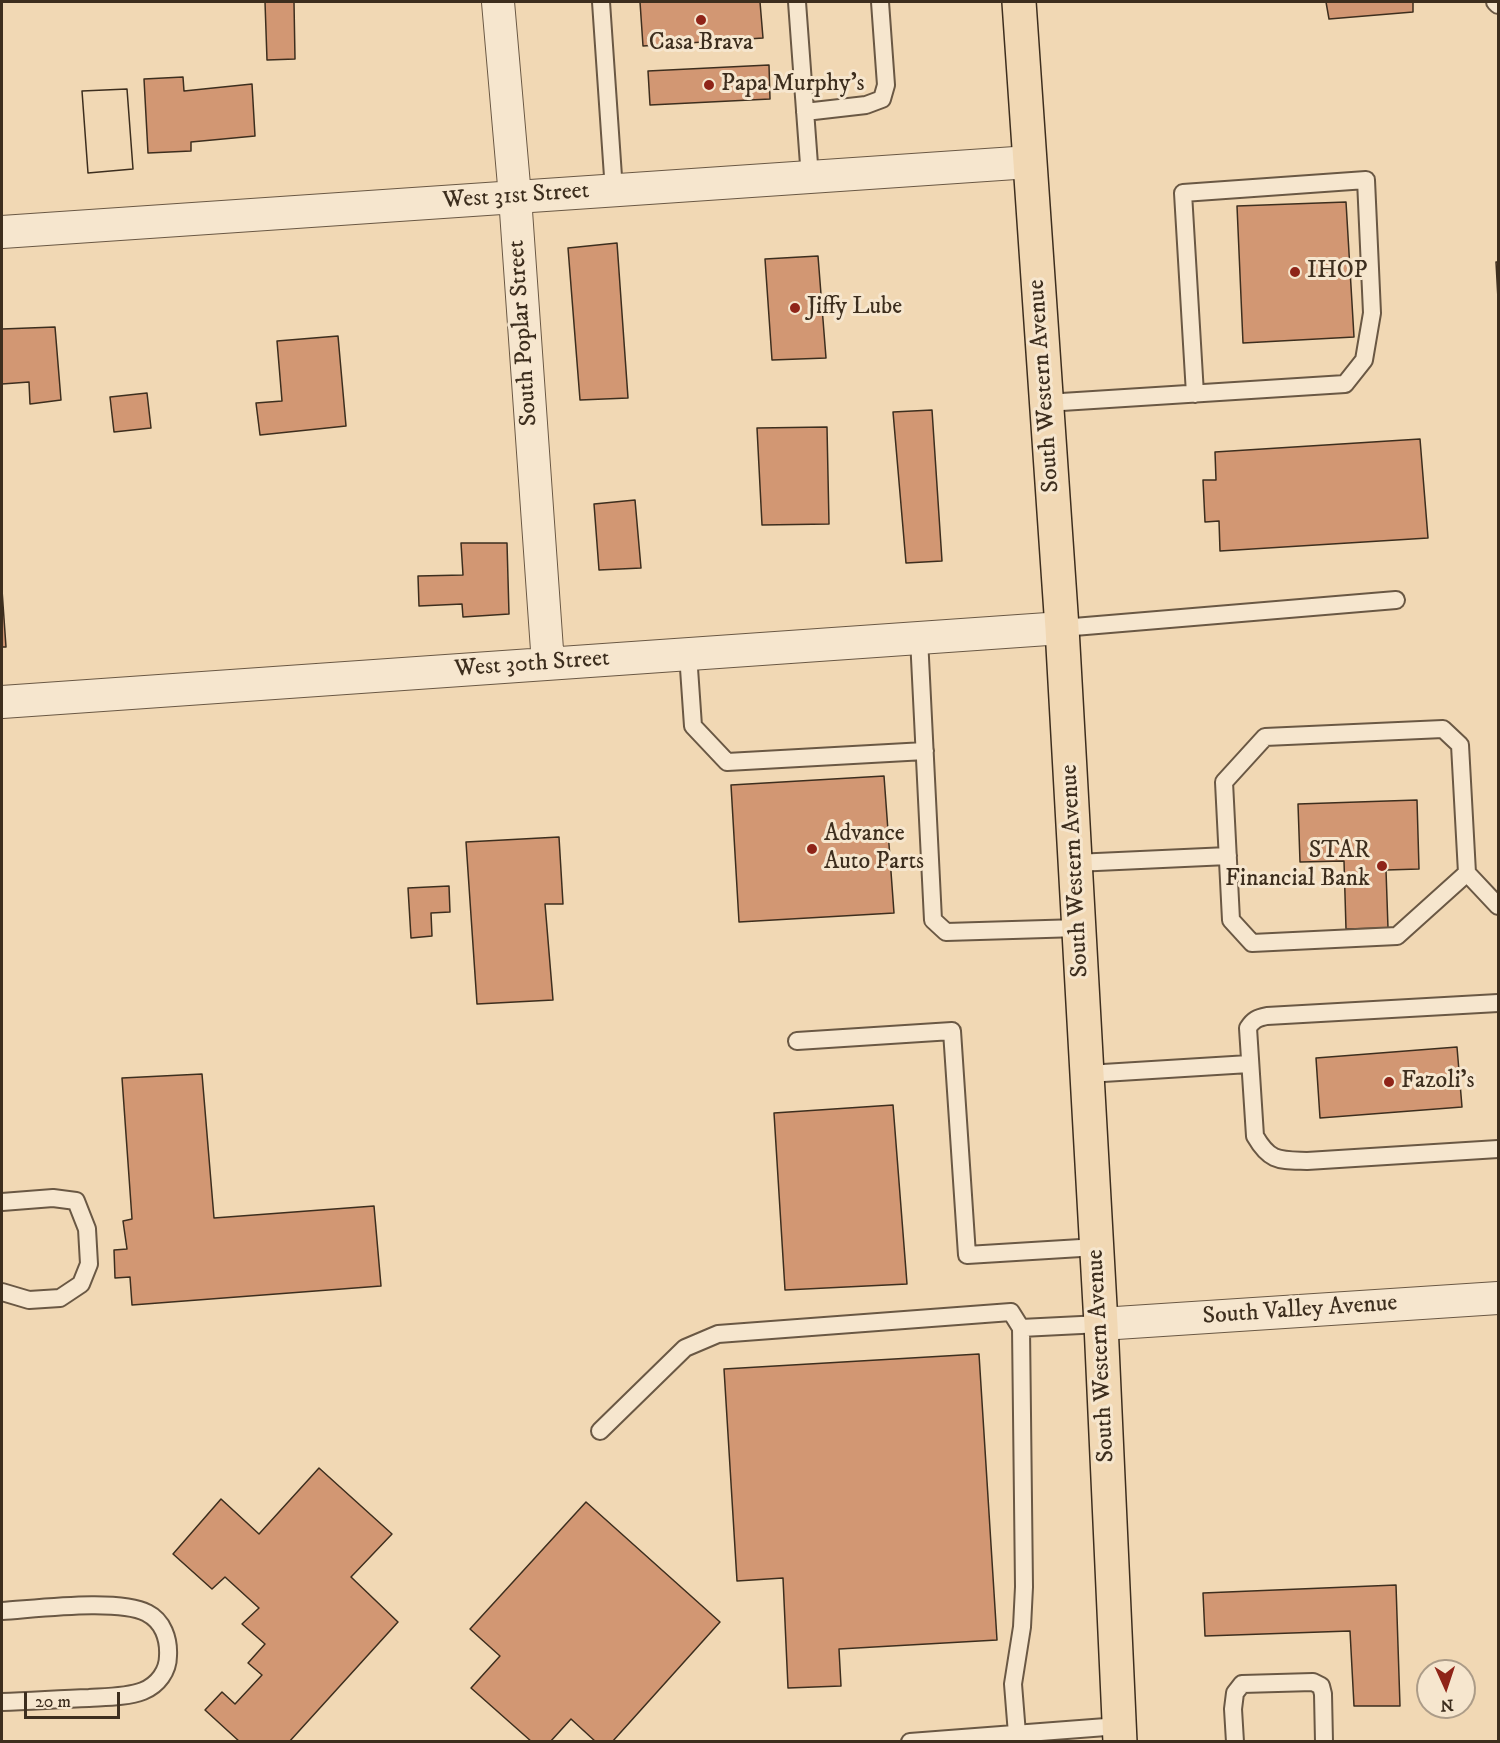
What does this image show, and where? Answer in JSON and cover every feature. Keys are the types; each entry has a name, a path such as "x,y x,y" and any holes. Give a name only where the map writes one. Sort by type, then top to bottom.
{"highway":[{"name":"South Western Avenue","path":"1019,2 1062,628 1097,1246 1119,1734"}],"street":[{"name":"South Poplar Street","path":"498,2 515,197 548,664"},
{"name":"West 31st Street","path":"2,232 1030,162"},
{"name":"West 30th Street","path":"2,702 1062,628"},
{"name":"South Valley Avenue","path":"1101,1324 1498,1298"}],"lane":[{"path":"601,2 614,191"},
{"path":"796,2 810,178"},
{"path":"805,112 866,105 882,99 886,85 880,2"},
{"path":"1495,2 1498,5"},
{"path":"1046,403 1195,394 1345,384 1364,360 1372,313 1366,180 1183,193 1195,394"},
{"path":"1062,628 1396,600"},
{"path":"919,638 933,920 946,932 1079,928"},
{"path":"688,654 693,726 727,762 925,751"},
{"path":"1467,873 1397,936 1252,943 1231,921 1224,782 1265,737 1443,729 1460,744 1467,873 1498,906"},
{"path":"1075,863 1228,856"},
{"path":"1498,1003 1258,1018 1252,1021 1248,1028 1255,1136 1264,1151 1282,1160 1307,1161 1498,1149"},
{"path":"797,1041 952,1031 967,1255 1097,1246"},
{"path":"1087,1074 1249,1064"},
{"path":"2,1202 53,1198 76,1201 87,1229 89,1264 81,1284 60,1298 29,1300 2,1292"},
{"path":"600,1431 685,1348 718,1334 1011,1312 1021,1328 1024,1587 1022,1627 1013,1684 1017,1734"},
{"path":"1021,1328 1101,1324"},
{"path":"2,1611 126,1606 148,1613 162,1626 169,1644 168,1663 161,1678 143,1691 117,1696 2,1702"},
{"path":"1235,1742 1234,1701 1235,1693 1242,1684 1313,1682 1321,1686 1323,1694 1324,1742"},
{"path":"910,1742 1017,1734 1119,1734"}],"building":[{"path":"265,2 294,2 295,59 267,60"},
{"name":"Casa Brava","path":"640,2 760,2 763,38 643,46"},
{"path":"1326,2 1413,2 1413,12 1329,19"},
{"name":"Papa Murphy's","path":"769,65 770,99 650,105 648,71"},
{"path":"183,77 184,91 252,84 255,136 191,142 191,151 148,153 144,79"},
{"path":"127,89 133,169 88,173 82,91"},
{"path":"127,89 133,169 88,173 82,91"},
{"name":"IHOP","path":"1346,202 1354,337 1243,343 1237,206"},
{"path":"617,243 628,398 580,400 568,248"},
{"name":"Jiffy Lube","path":"818,256 826,358 772,360 765,259"},
{"path":"1496,262 1498,262 1498,299"},
{"path":"55,327 61,400 30,404 29,382 2,384 2,329"},
{"path":"338,336 346,426 260,435 256,403 282,401 277,341"},
{"path":"147,393 151,428 114,432 110,397"},
{"path":"932,410 942,561 906,563 893,412"},
{"path":"827,427 829,524 762,525 757,428"},
{"path":"1420,439 1428,538 1220,551 1219,521 1205,522 1203,480 1216,480 1215,452"},
{"path":"635,500 641,568 599,570 594,504"},
{"path":"461,543 507,543 509,614 463,617 462,604 419,606 418,576 463,575"},
{"path":"2,590 6,647 2,647"},
{"name":"Advance Auto Parts","path":"884,776 894,913 739,922 731,785"},
{"name":"STAR Financial Bank","path":"1417,800 1419,869 1386,870 1388,928 1346,929 1344,861 1300,862 1298,804"},
{"path":"559,837 563,904 545,904 553,1000 477,1004 466,842"},
{"path":"449,886 450,912 431,913 432,936 411,938 408,888"},
{"name":"Fazoli's","path":"1457,1047 1462,1107 1320,1118 1316,1058"},
{"path":"202,1074 214,1218 374,1206 381,1286 132,1305 130,1277 115,1278 114,1250 127,1249 123,1221 132,1219 122,1078"},
{"path":"893,1105 907,1284 785,1290 774,1113"},
{"path":"979,1354 997,1640 839,1649 841,1686 788,1688 783,1578 737,1581 724,1369"},
{"path":"319,1468 392,1534 351,1577 398,1622 289,1742 240,1742 205,1710 222,1692 235,1704 262,1675 248,1663 265,1644 242,1624 259,1608 225,1577 212,1589 173,1554 221,1499 259,1534"},
{"path":"586,1502 720,1622 612,1742 596,1742 571,1719 550,1742 532,1742 471,1688 500,1656 470,1629"},
{"path":"1396,1585 1400,1706 1354,1706 1350,1631 1205,1636 1203,1593"}],"place":[{"name":"Casa Brava","path":"701,20"},
{"name":"Papa Murphy's","path":"709,85"},
{"name":"IHOP","path":"1295,272"},
{"name":"Jiffy Lube","path":"795,308"},
{"name":"Advance Auto Parts","path":"812,849"},
{"name":"STAR Financial Bank","path":"1382,866"},
{"name":"Fazoli's","path":"1389,1082"}]}
